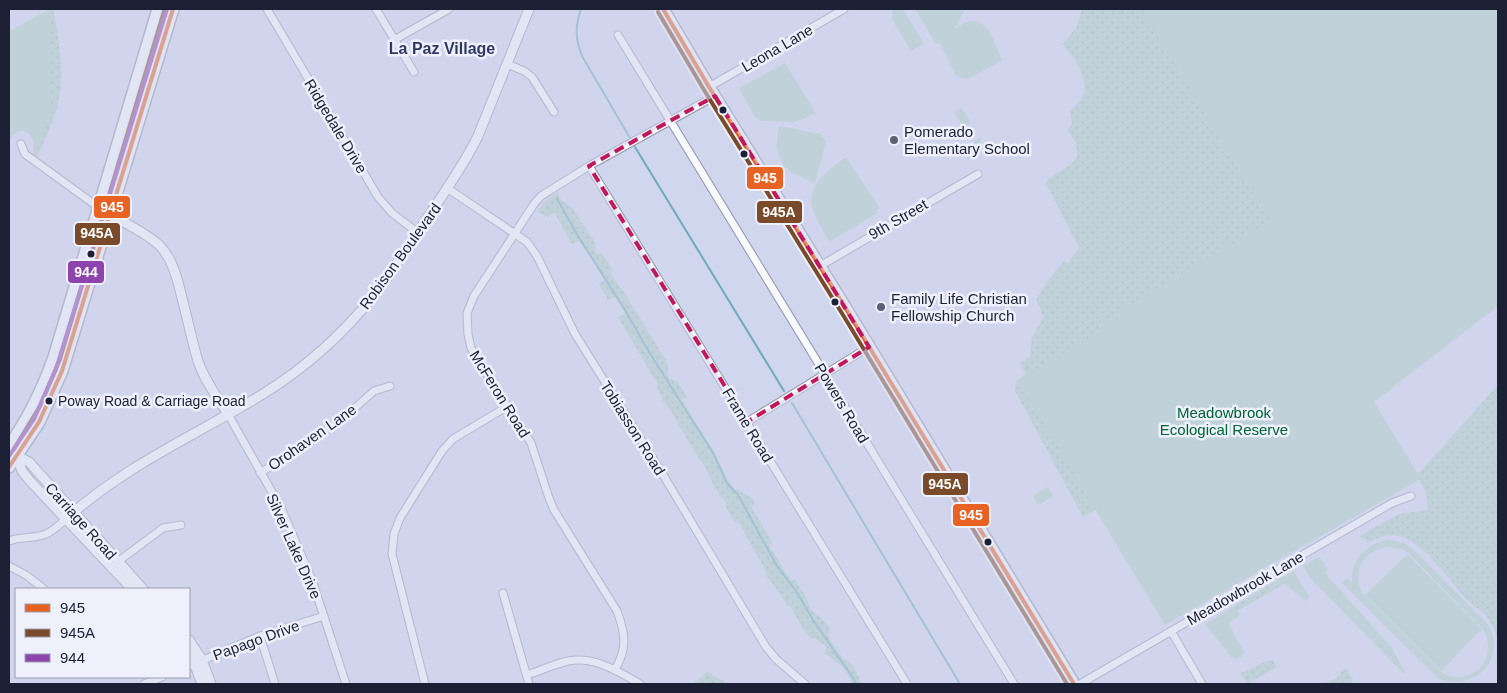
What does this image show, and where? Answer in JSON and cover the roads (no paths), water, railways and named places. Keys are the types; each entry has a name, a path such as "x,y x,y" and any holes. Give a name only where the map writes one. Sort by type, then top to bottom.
{"main road":[{"path":"9,445 29,414 50,368 158,9"},
{"path":"9,467 41,419 59,381 173,9"},
{"path":"663,9 1074,684"}],"street":[{"name":"Ridgedale Drive","path":"267,9 378,197 392,213 418,233"},
{"path":"376,9 414,72"},
{"path":"394,40 449,9"},
{"name":"Robison Boulevard","path":"66,519 96,493 131,469 265,393 305,364 335,337 376,293 469,155 529,9"},
{"name":"Leona Lane","path":"712,91 844,9"},
{"name":"Powers Road","path":"618,35 1014,684"},
{"path":"507,64 524,71 532,77 554,112"},
{"name":"McFeron Road","path":"615,669 622,659 625,642 622,623 617,611 554,510 534,449 471,348 467,313 474,296 541,196 589,166 670,121 712,91"},
{"path":"21,144 25,154 98,208 150,238 162,249 170,260 178,281 200,365 228,414"},
{"name":"Frame Road","path":"589,166 906,684"},
{"name":"9th Street","path":"820,266 978,174"},
{"name":"Tobiasson Road","path":"447,188 515,233 527,242 538,256 575,334 662,473 766,647 776,659 805,684"},
{"path":"747,422 869,347"},
{"name":"Orohaven Lane","path":"260,473 316,438 356,408 374,391 390,386"},
{"path":"425,684 392,554 394,534 400,518 442,451 453,439 508,406"},
{"name":"Silver Lake Drive","path":"228,414 282,510 312,580 346,684"},
{"name":"Carriage Road","path":"9,445 17,456 22,471 66,519 142,588"},
{"name":"Carriage Road","path":"17,456 28,462 73,512 131,588"},
{"name":"Meadowbrook Lane","path":"1080,684 1392,503 1411,496"},
{"path":"9,541 45,534 52,531 66,519"},
{"path":"114,564 163,528 181,525"},
{"path":"9,566 26,575 39,588"},
{"path":"503,593 529,684"},
{"name":"Papago Drive","path":"195,663 260,636 324,616"},
{"path":"1171,631 1202,684"},
{"path":"260,636 275,684"},
{"path":"190,644 202,684"},
{"path":"527,675 569,661 589,661 615,669 640,684"},
{"path":"195,663 211,684"},
{"path":"144,684 159,678"}],"waterway":[{"path":"581,9 577,32 582,56 630,138"},
{"path":"635,147 784,391"},
{"path":"557,199 649,352 713,453 727,483 738,495 777,566 798,594 813,620 857,684"},
{"path":"792,403 960,684"}],"place":[{"name":"Pomerado Elementary School","path":"894,140"},
{"name":"Family Life Christian Fellowship Church","path":"881,307"},
{"name":"Poway Road & Carriage Road","path":"49,401"}],"district":[{"name":"La Paz Village","path":"442,48"}],"park label":[{"name":"Meadowbrook Ecological Reserve","path":"1224,420"}]}
